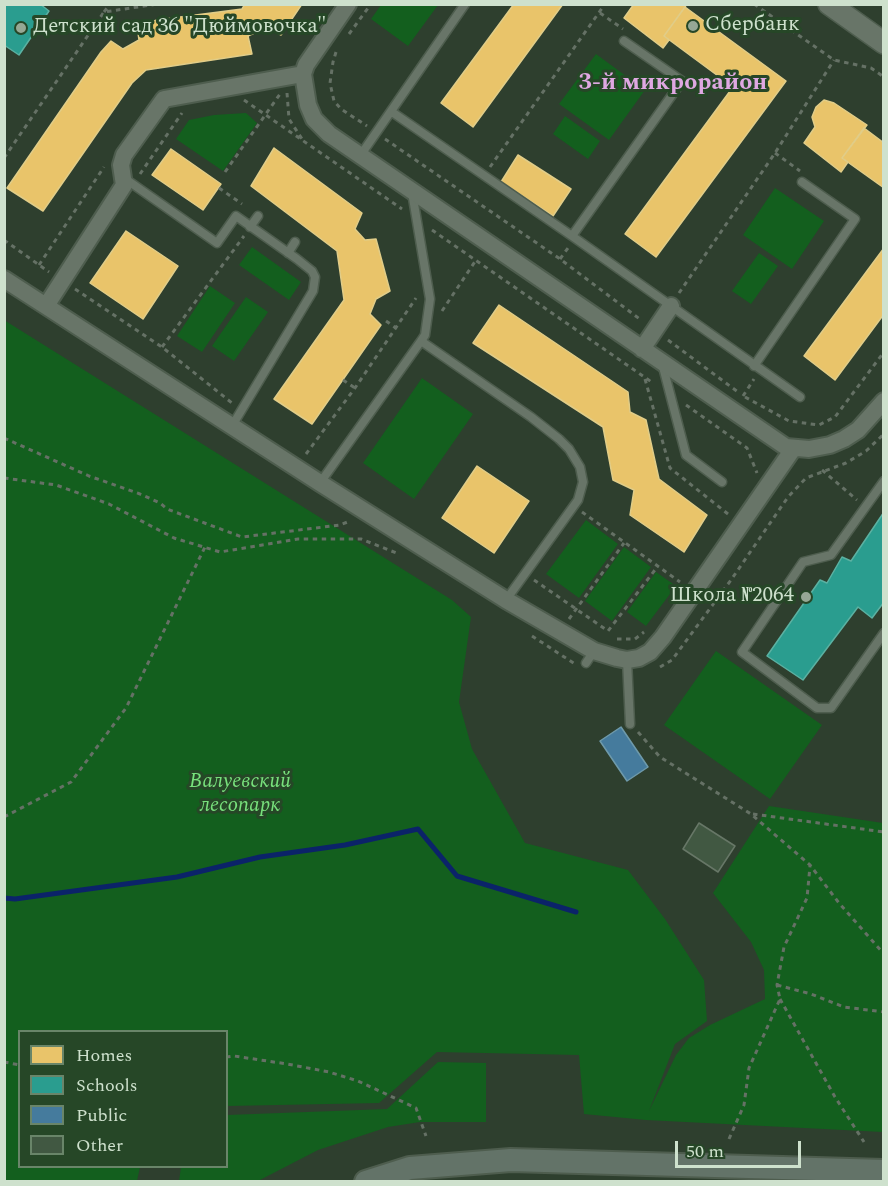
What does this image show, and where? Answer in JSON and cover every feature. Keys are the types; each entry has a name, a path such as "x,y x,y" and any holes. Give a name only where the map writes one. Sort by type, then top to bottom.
{"main road":[{"path":"366,1182 410,1168 511,1160 884,1171"}],"street":[{"path":"348,4 306,65 303,74 308,105 314,119 329,134 662,363 779,442 793,449 830,445 844,439 858,430 884,401"},
{"path":"829,4 884,43"},
{"path":"46,306 128,181 121,165 124,155 164,99 303,74"},
{"path":"4,279 232,426 324,478 590,657 627,660 639,658 650,652 663,638 793,449"},
{"path":"642,349 671,306"}],"lane":[{"path":"360,156 465,4"},
{"path":"572,236 682,81 624,41"},
{"path":"392,112 800,397"},
{"path":"128,181 217,243 236,216 312,271 315,277 313,291 232,426"},
{"path":"754,366 855,219 802,182"},
{"path":"324,478 425,335 430,299 412,192"},
{"path":"250,227 258,216"},
{"path":"288,253 295,242"},
{"path":"421,341 541,424 569,449 580,467 583,482 578,500 506,600"},
{"path":"662,363 686,455 722,482"},
{"path":"884,481 831,555 803,562 742,652 817,708 831,708 884,633"},
{"path":"627,660 630,724"}],"path":[{"path":"4,158 110,4"},
{"path":"104,12 158,4"},
{"path":"343,42 371,4"},
{"path":"484,175 605,4"},
{"path":"754,4 834,60 872,68 884,77"},
{"path":"336,52 330,83 334,101 340,108 561,260 743,396 769,412 789,421 819,424 835,417 884,351"},
{"path":"671,306 775,153 834,60"},
{"path":"287,84 289,119 305,143"},
{"path":"243,100 747,448 757,473 751,481"},
{"path":"128,181 182,113 192,111"},
{"path":"225,172 265,116"},
{"path":"219,188 258,216"},
{"path":"162,347 250,227"},
{"path":"4,240 162,347 241,411"},
{"path":"324,478 304,456 355,388 418,294"},
{"path":"386,321 396,328"},
{"path":"343,380 355,388"},
{"path":"788,497 806,478 822,470 846,463 866,451 884,434"},
{"path":"4,438 89,476 141,494 167,509 242,537 340,525 352,520"},
{"path":"822,470 866,506"},
{"path":"4,478 56,485 109,504 174,538 220,552 298,539 361,539 405,556"},
{"path":"728,514 734,506"},
{"path":"581,511 680,582"},
{"path":"561,616 568,620 624,543"},
{"path":"4,817 71,782 126,708 205,547"},
{"path":"532,579 608,632 658,566"},
{"path":"614,639 635,639 650,626"},
{"path":"630,724 660,757 751,814 810,865 839,903 884,954"},
{"path":"751,814 884,832"},
{"path":"810,865 807,898 784,947 777,985 780,999 830,1089 864,1142"},
{"path":"777,985 811,994 844,1007 884,1012"},
{"path":"729,1139 744,1105 749,1068 780,999"},
{"path":"228,1057 287,1064 329,1072 358,1081 416,1108 426,1136"}],"green space":[{"path":"381,5 438,5 408,46 371,19"},
{"path":"596,54 645,90 609,140 559,104"},
{"path":"246,113 257,123 223,171 176,139 189,120 214,115"},
{"path":"565,116 600,141 588,159 553,134"},
{"path":"775,188 824,221 792,269 743,235"},
{"path":"252,247 301,282 289,300 239,265"},
{"path":"759,253 778,266 751,304 732,291"},
{"path":"210,286 235,303 202,352 177,336"},
{"path":"246,297 268,312 234,361 212,346"},
{"name":"Валуевский лесопарк","path":"4,320 452,600 471,617 459,702 472,749 525,843 628,870 665,919 704,980 707,1021 675,1044 649,1111 676,1055 689,1038 710,1025 765,999 764,970 751,942 713,893 769,806 883,823 883,1132 646,1120 584,1114 579,1055 437,1052 379,1103 228,1106 228,1030 18,1030 18,1168 140,1168 137,1181 5,1181"},
{"path":"422,378 473,414 414,499 363,463"},
{"path":"586,520 618,544 579,598 546,574"},
{"path":"624,547 651,567 612,621 585,601"},
{"path":"656,572 676,586 646,626 627,612"},
{"path":"716,651 822,725 770,799 664,725"},
{"path":"438,1062 486,1063 486,1122 420,1122 388,1127 318,1150 258,1181 179,1181 181,1168 228,1168 228,1115 387,1109"}],"building: Homes":[{"path":"245,4 302,4 281,35 267,27 248,36 252,54 146,70 132,83 43,211 7,188 101,52 111,41 123,49 139,40 137,26 157,20 242,9"},
{"path":"514,4 563,4 473,127 441,103"},
{"path":"634,4 687,4 664,36 669,40 663,48 624,18"},
{"path":"685,7 786,81 656,257 625,234 733,87 664,36"},
{"path":"824,100 834,103 867,125 842,158 848,162 841,172 804,143 815,127 812,117 816,107"},
{"path":"864,128 884,143 884,188 842,158"},
{"path":"274,148 362,213 355,229 365,240 376,239 390,291 376,299 370,314 381,325 312,424 274,399 344,300 337,251 251,186"},
{"path":"171,149 221,184 203,210 152,175"},
{"path":"518,155 571,189 553,216 501,182"},
{"path":"126,231 178,266 143,319 90,283"},
{"path":"884,248 884,314 835,380 804,356"},
{"path":"499,305 628,392 630,412 646,420 659,479 707,515 684,552 630,515 634,490 613,480 603,427 473,343"},
{"path":"477,466 529,501 494,553 442,518"}],"building: Schools":[{"name":"Детский сад 36 \"Дюймовочка\"","path":"4,4 40,4 49,11 19,55 4,45"},
{"path":"884,512 884,602 872,618 858,607 803,680 767,656 820,580 827,583 842,557 851,561"}],"building: Public":[{"path":"621,727 648,767 627,781 600,741"}],"building: Other":[{"path":"699,823 735,846 718,872 683,849"}],"waterway":[{"path":"4,898 15,899 177,877 260,857 345,845 418,829 457,876 576,912"}],"place":[{"name":"Сбербанк","path":"693,26"},
{"name":"Детский сад 36 \"Дюймовочка\"","path":"21,28"},
{"name":"Школа №2064","path":"806,597"}],"district":[{"name":"3-й микрорайон","path":"673,84"}]}
